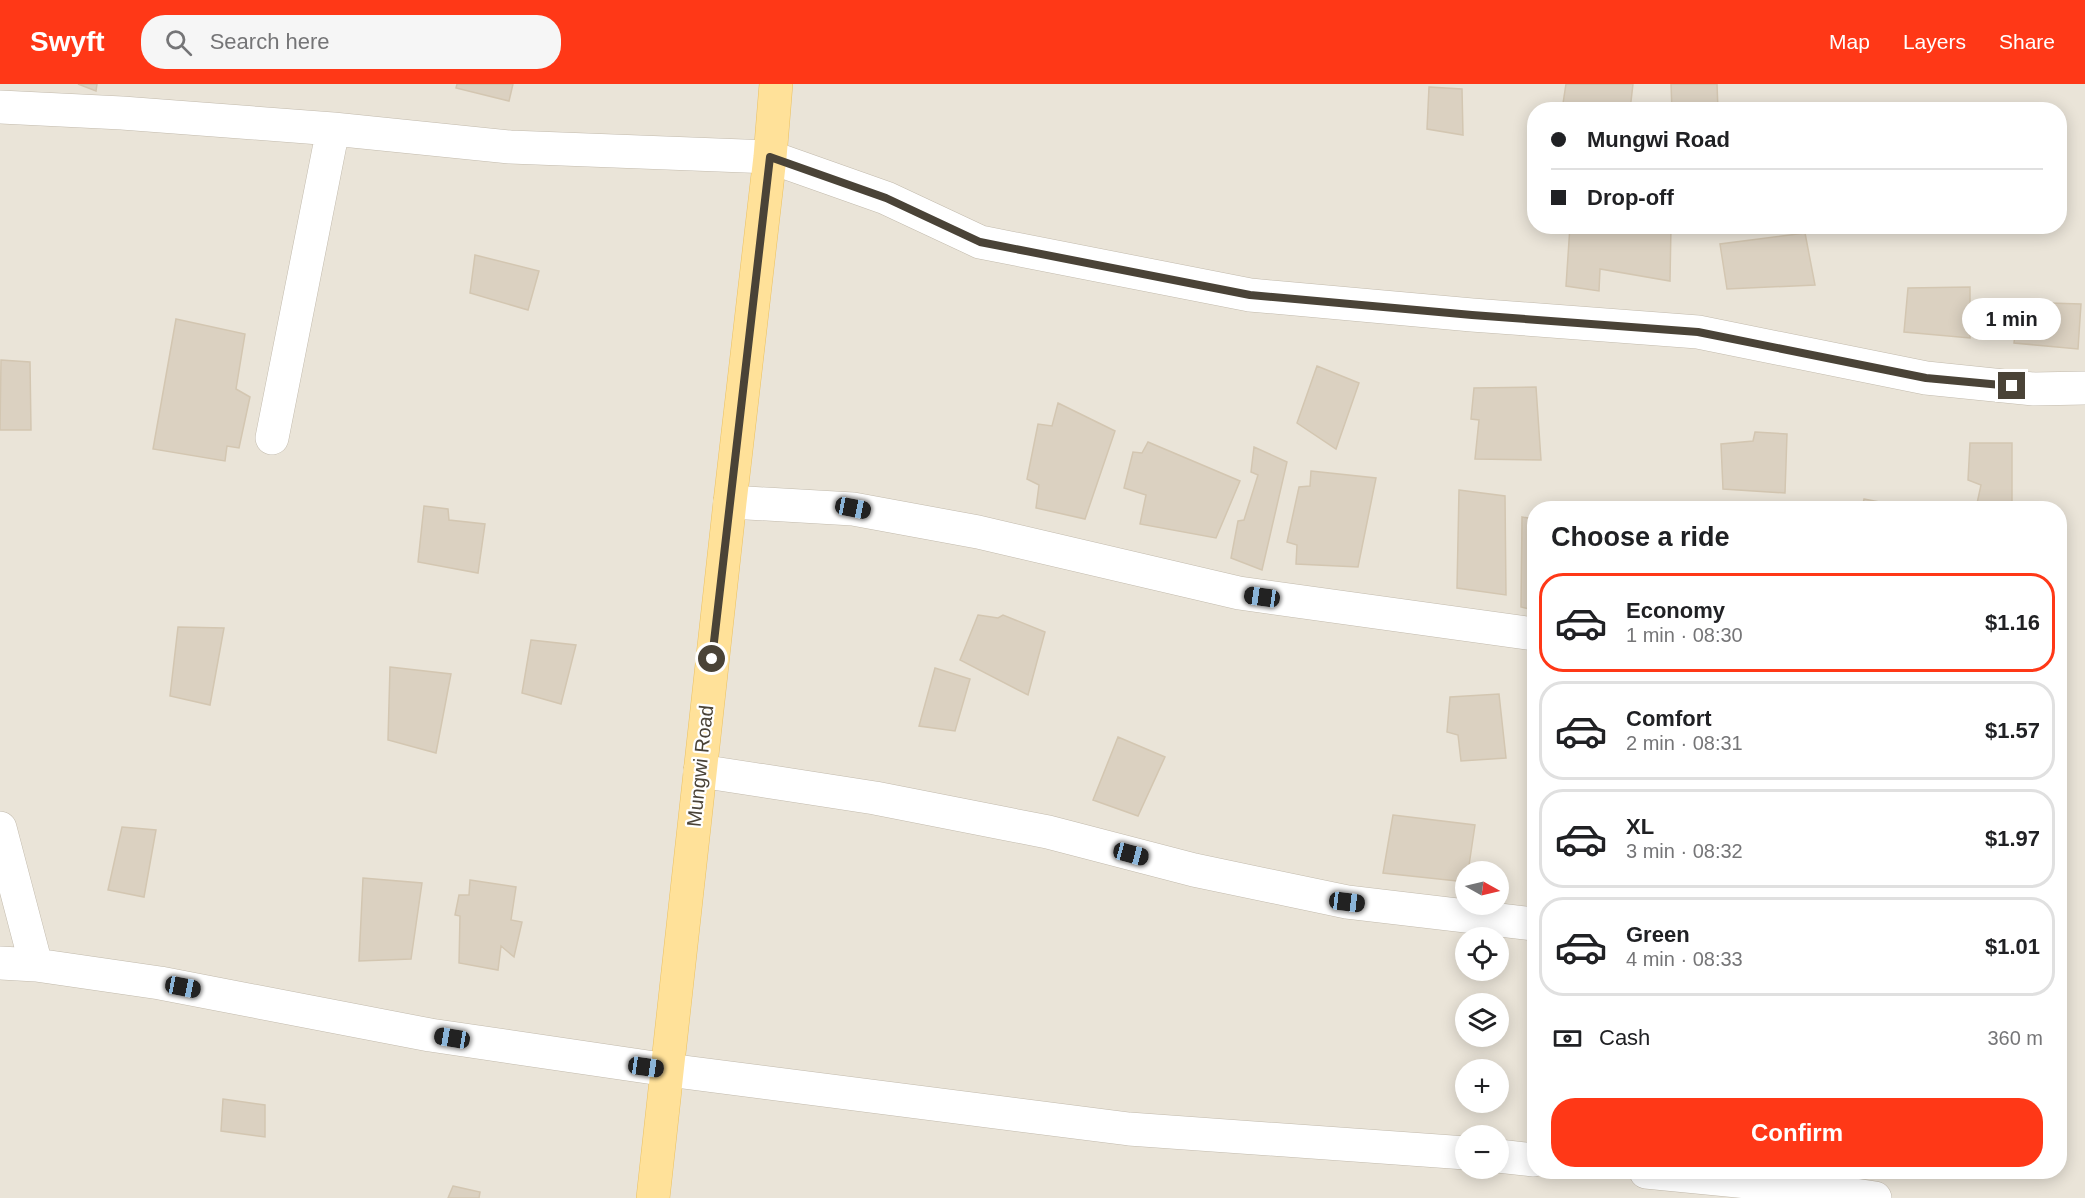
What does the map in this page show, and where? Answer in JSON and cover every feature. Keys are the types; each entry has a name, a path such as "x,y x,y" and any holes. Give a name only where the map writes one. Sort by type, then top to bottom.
{"main road":[{"name":"Mungwi Road","path":"653,1198 770,157 776,84"}],"street":[{"path":"0,107 122,113 333,129 510,147 770,157 886,198 980,242 1250,295 1698,332 1926,378 2034,388 2085,388"},
{"path":"272,438 333,129"},
{"path":"730,502 853,508 978,532 1239,594 1527,633"},
{"path":"700,771 875,798 1048,832 1194,870 1347,902 1527,923"},
{"path":"0,828 36,965"},
{"path":"0,963 36,965 160,983 430,1035 668,1070 1129,1129 1455,1152"},
{"path":"1509,1157 1527,1159"},
{"path":"1717,1179 1808,1188 1875,1198"}],"shaded area":[{"path":"0,84 2085,84 2085,1198 0,1198"}],"building":[{"path":"78,84 97,84 96,91"},
{"path":"457,84 513,84 509,101 456,88"},
{"path":"1566,84 1633,84 1631,102 1563,102"},
{"path":"1671,84 1717,84 1718,102 1672,102"},
{"path":"1429,87 1462,89 1463,135 1427,129"},
{"path":"1569,234 1671,234 1670,281 1600,269 1599,291 1566,286"},
{"path":"1805,234 1815,285 1727,289 1720,244"},
{"path":"475,255 539,271 528,310 470,293"},
{"path":"1970,287 1970,338 1904,332 1908,288"},
{"path":"2018,302 2081,304 2078,349 2014,343"},
{"path":"176,319 245,334 236,389 250,397 239,448 227,446 225,461 153,449"},
{"path":"1,360 30,362 31,430 0,430"},
{"path":"1317,366 1359,383 1336,449 1297,423"},
{"path":"1536,387 1541,460 1475,459 1479,420 1471,419 1474,388"},
{"path":"1058,403 1115,431 1085,519 1036,508 1039,485 1027,479 1038,424 1052,426"},
{"path":"1755,432 1787,434 1785,493 1723,489 1721,444 1753,441"},
{"path":"1148,442 1240,481 1216,538 1140,524 1146,495 1124,488 1133,452 1142,453"},
{"path":"1970,443 2012,443 2012,501 1978,501 1981,485 1968,480"},
{"path":"1254,447 1287,462 1262,570 1231,558 1238,521 1244,520 1258,475 1251,472"},
{"path":"1311,471 1376,478 1358,567 1296,564 1297,545 1287,542 1299,487 1310,486"},
{"path":"1459,490 1505,496 1506,595 1457,588"},
{"path":"424,506 448,509 449,520 485,524 478,573 418,562"},
{"path":"1522,517 1527,518 1527,608 1521,607"},
{"path":"978,615 998,618 1003,615 1045,632 1028,695 960,660"},
{"path":"178,627 224,628 210,705 170,696"},
{"path":"531,640 576,645 561,704 522,693"},
{"path":"390,667 451,674 436,753 388,740"},
{"path":"935,668 970,679 955,731 919,726"},
{"path":"1499,694 1506,758 1461,761 1458,735 1447,732 1450,697"},
{"path":"1118,737 1165,757 1138,816 1093,800"},
{"path":"1393,815 1475,825 1470,861 1455,861 1455,881 1383,873"},
{"path":"122,827 156,830 144,897 108,890"},
{"path":"363,878 422,883 411,959 359,961"},
{"path":"470,880 516,887 511,920 522,922 514,957 501,946 498,970 459,963 460,916 455,915 459,895 469,895"},
{"path":"223,1099 265,1105 265,1137 221,1131"},
{"path":"453,1186 480,1192 479,1198 448,1198"}],"route":[{"path":"712,659 770,157 886,198 980,242 1113,270 1250,295 1698,332 1926,378 2012,386"}]}
